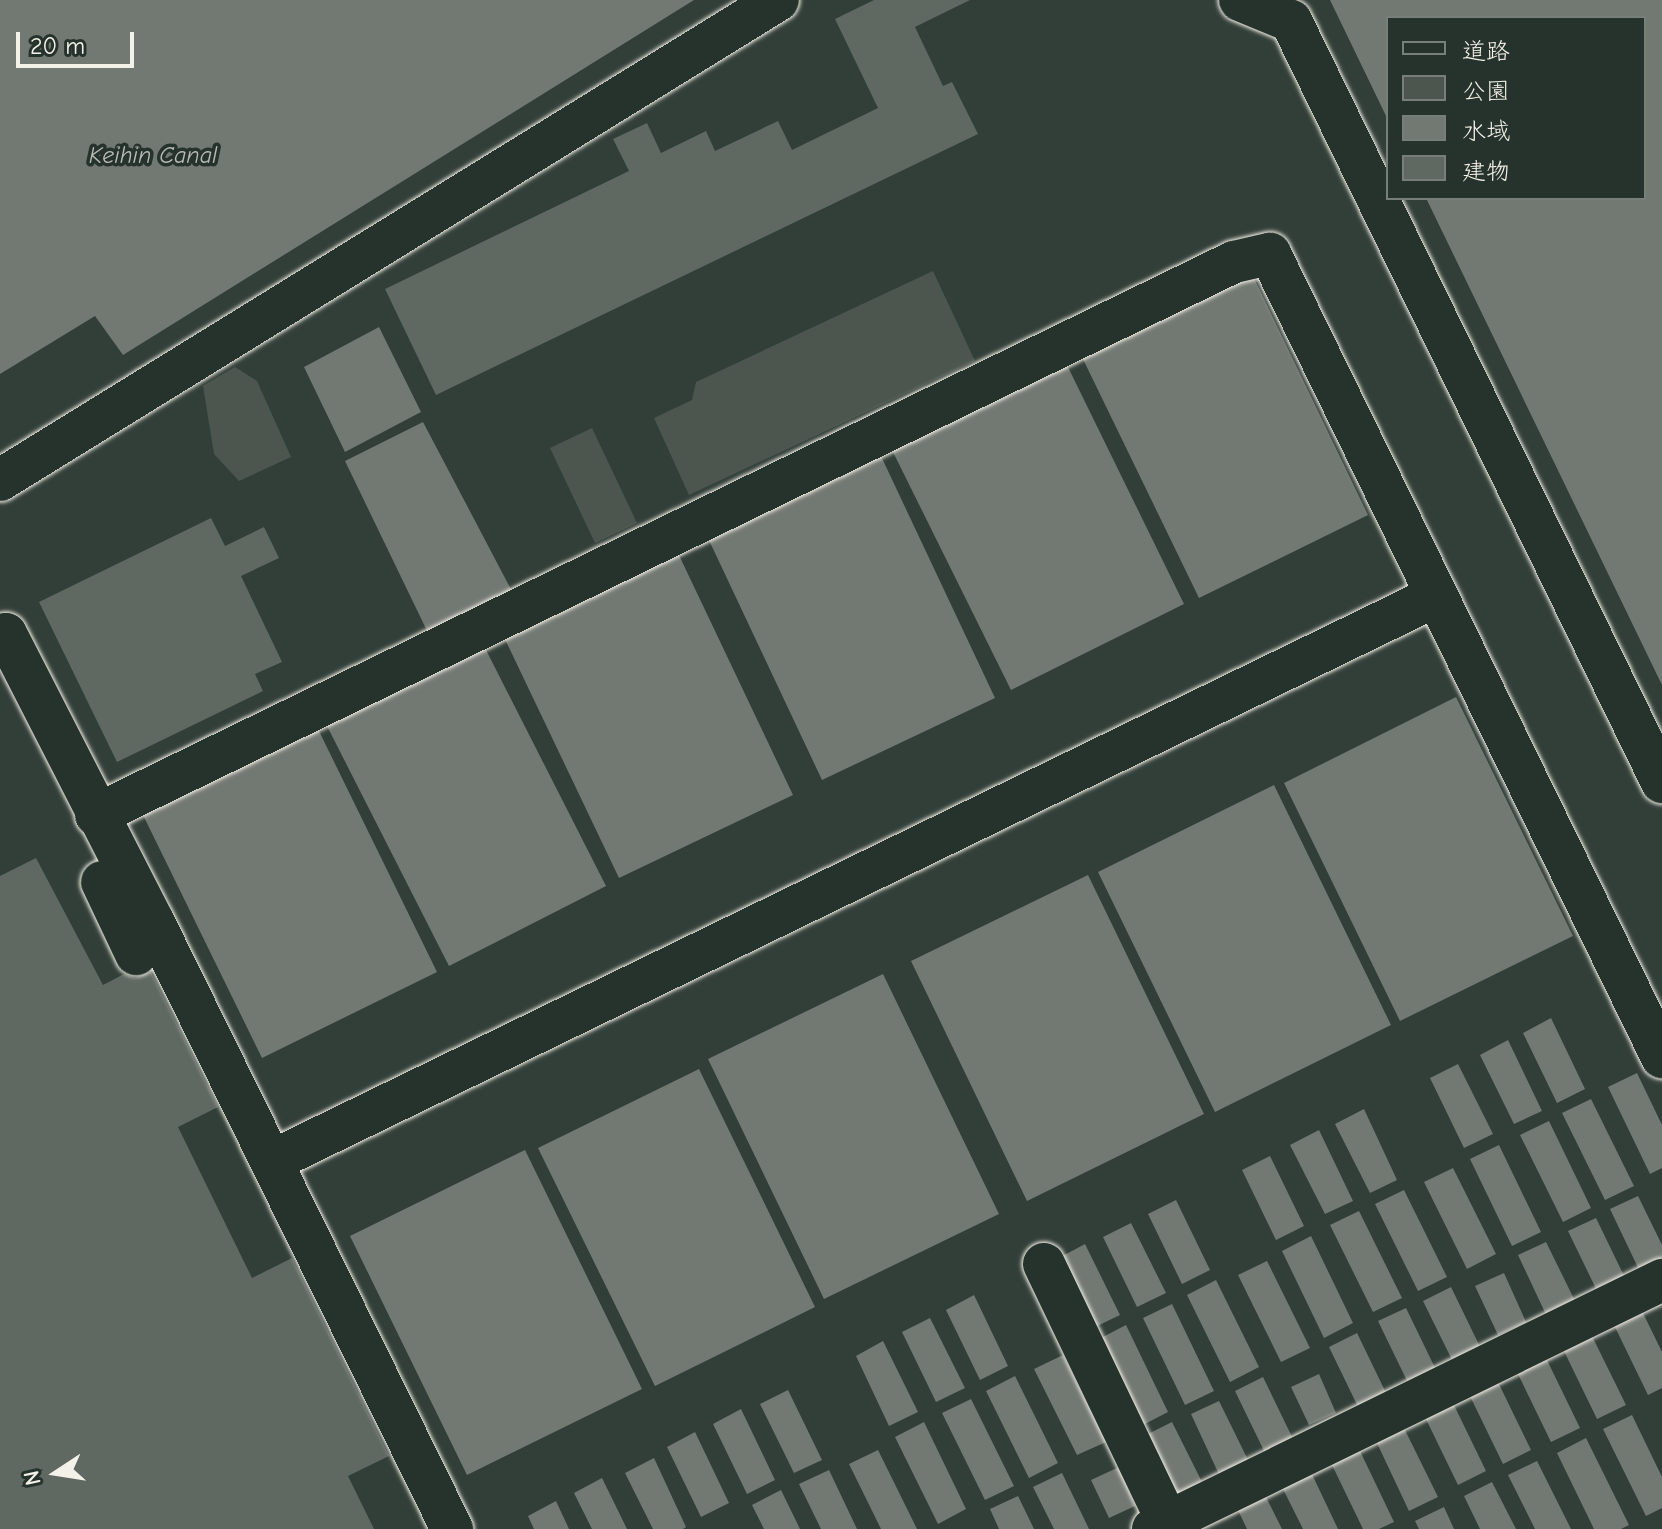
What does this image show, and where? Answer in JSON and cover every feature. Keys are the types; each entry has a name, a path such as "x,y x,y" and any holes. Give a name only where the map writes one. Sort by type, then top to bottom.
{"lane":[{"path":"1,487 778,0"},
{"path":"1240,0 1291,21 1662,782"},
{"path":"96,815 1234,262 1270,254 1662,1057"},
{"path":"274,1160 1436,596"},
{"path":"0,638 6,634 274,1160 452,1529"},
{"path":"0,667 136,954"},
{"path":"1044,1264 1164,1527 1662,1280"}],"green space":[{"path":"933,271 975,361 689,495 654,418 692,400 696,382"},
{"path":"235,367 257,381 291,457 239,481 214,454 203,386"},
{"path":"592,428 637,523 595,543 550,448"}],"water":[{"name":"Keihin Canal","path":"0,0 694,0 123,355 95,316 0,374"},
{"path":"1330,0 1662,0 1662,685 1427,200 1646,200 1646,16 1386,16 1386,116"},
{"path":"1251,272 1368,515 1199,598 1081,355"},
{"path":"379,327 421,412 345,452 304,367"},
{"path":"1065,361 1184,604 1011,690 891,448"},
{"path":"423,422 514,595 430,637 345,461"},
{"path":"880,454 995,698 822,780 707,536"},
{"path":"677,551 793,795 619,878 503,635"},
{"path":"484,646 606,886 449,966 327,726"},
{"path":"1456,697 1573,936 1400,1021 1284,783"},
{"path":"318,729 437,972 262,1058 143,815"},
{"path":"1274,785 1391,1025 1215,1112 1098,872"},
{"path":"1088,875 1204,1114 1027,1201 911,961"},
{"path":"883,974 999,1214 824,1299 708,1059"},
{"path":"1551,1018 1585,1089 1557,1103 1523,1033"},
{"path":"1508,1040 1542,1111 1514,1124 1480,1055"},
{"path":"1458,1064 1493,1134 1464,1148 1430,1078"},
{"path":"699,1069 815,1307 655,1386 538,1148"},
{"path":"1637,1073 1662,1125 1662,1168 1650,1174 1608,1087"},
{"path":"1591,1099 1634,1186 1605,1200 1562,1113"},
{"path":"1364,1109 1397,1180 1370,1193 1335,1124"},
{"path":"1549,1121 1591,1208 1563,1222 1520,1135"},
{"path":"1319,1130 1353,1201 1325,1214 1290,1145"},
{"path":"1499,1145 1541,1232 1512,1246 1470,1159"},
{"path":"525,1150 642,1389 467,1475 350,1236"},
{"path":"1270,1156 1304,1226 1276,1240 1242,1170"},
{"path":"1453,1168 1496,1254 1467,1269 1424,1182"},
{"path":"1404,1190 1447,1277 1418,1291 1375,1204"},
{"path":"1638,1196 1662,1245 1662,1266 1642,1276 1610,1209"},
{"path":"1176,1200 1210,1270 1182,1284 1148,1214"},
{"path":"1359,1211 1402,1298 1373,1312 1330,1225"},
{"path":"1596,1218 1628,1284 1600,1297 1568,1231"},
{"path":"1131,1223 1166,1293 1137,1307 1103,1237"},
{"path":"1311,1236 1353,1323 1324,1338 1282,1251"},
{"path":"1546,1242 1578,1307 1549,1321 1518,1255"},
{"path":"1085,1244 1120,1315 1091,1329 1057,1259"},
{"path":"1267,1261 1310,1348 1281,1362 1238,1275"},
{"path":"1504,1273 1526,1322 1498,1335 1475,1286"},
{"path":"1216,1280 1259,1367 1230,1382 1187,1295"},
{"path":"1451,1287 1483,1353 1455,1366 1423,1301"},
{"path":"974,1295 1008,1366 980,1380 946,1310"},
{"path":"1172,1304 1214,1391 1185,1405 1143,1318"},
{"path":"1406,1308 1438,1374 1410,1387 1378,1321"},
{"path":"1642,1311 1662,1352 1662,1388 1648,1395 1614,1325"},
{"path":"930,1318 965,1388 936,1402 902,1332"},
{"path":"1126,1325 1168,1412 1139,1427 1097,1340"},
{"path":"1357,1333 1389,1399 1361,1413 1329,1347"},
{"path":"1591,1334 1626,1405 1597,1419 1563,1349"},
{"path":"883,1341 918,1412 889,1426 856,1356"},
{"path":"1063,1355 1106,1442 1077,1455 1034,1369"},
{"path":"1546,1358 1580,1428 1551,1442 1517,1372"},
{"path":"1319,1374 1336,1413 1309,1425 1291,1387"},
{"path":"1015,1376 1058,1463 1029,1478 986,1391"},
{"path":"1263,1377 1295,1443 1267,1457 1235,1391"},
{"path":"1497,1380 1531,1450 1503,1464 1469,1394"},
{"path":"788,1390 822,1460 794,1473 760,1404"},
{"path":"971,1399 1014,1486 985,1500 942,1413"},
{"path":"1219,1401 1251,1466 1222,1481 1191,1414"},
{"path":"1452,1401 1486,1471 1458,1485 1424,1415"},
{"path":"741,1409 775,1480 747,1494 713,1424"},
{"path":"1632,1415 1662,1477 1662,1508 1646,1516 1603,1429"},
{"path":"924,1422 966,1509 938,1524 895,1437"},
{"path":"1172,1422 1205,1488 1176,1502 1144,1436"},
{"path":"1403,1426 1438,1497 1409,1511 1376,1441"},
{"path":"695,1432 729,1503 701,1517 667,1447"},
{"path":"1586,1438 1629,1525 1621,1529 1594,1529 1557,1453"},
{"path":"878,1450 917,1529 881,1529 849,1464"},
{"path":"1360,1451 1394,1522 1379,1529 1363,1529 1332,1465"},
{"path":"654,1458 686,1527 683,1529 653,1529 625,1473"},
{"path":"1537,1461 1571,1529 1535,1529 1508,1475"},
{"path":"1119,1467 1135,1506 1109,1518 1091,1480"},
{"path":"829,1470 857,1529 821,1529 799,1484"},
{"path":"1310,1470 1338,1529 1303,1529 1281,1485"},
{"path":"1062,1473 1089,1529 1054,1529 1033,1487"},
{"path":"602,1478 627,1529 592,1529 574,1493"},
{"path":"1492,1482 1516,1529 1480,1529 1464,1496"},
{"path":"781,1490 800,1529 764,1529 752,1505"},
{"path":"1264,1493 1282,1529 1247,1529 1237,1508"},
{"path":"1018,1496 1034,1529 999,1529 990,1509"},
{"path":"556,1501 569,1529 534,1529 528,1516"},
{"path":"1444,1507 1454,1529 1419,1529 1415,1521"}],"building":[{"path":"874,0 970,0 915,27 943,86 952,82 978,134 436,395 385,289 629,171 613,139 647,123 661,153 706,131 715,151 778,121 792,150 878,108 835,19"},
{"path":"211,518 225,546 264,527 279,558 241,576 282,662 255,674 263,691 117,762 39,602"},
{"path":"36,858 103,985 124,974 135,978 151,972 218,1107 178,1127 252,1278 292,1258 389,1456 348,1476 374,1529 0,1529 0,876"}]}
